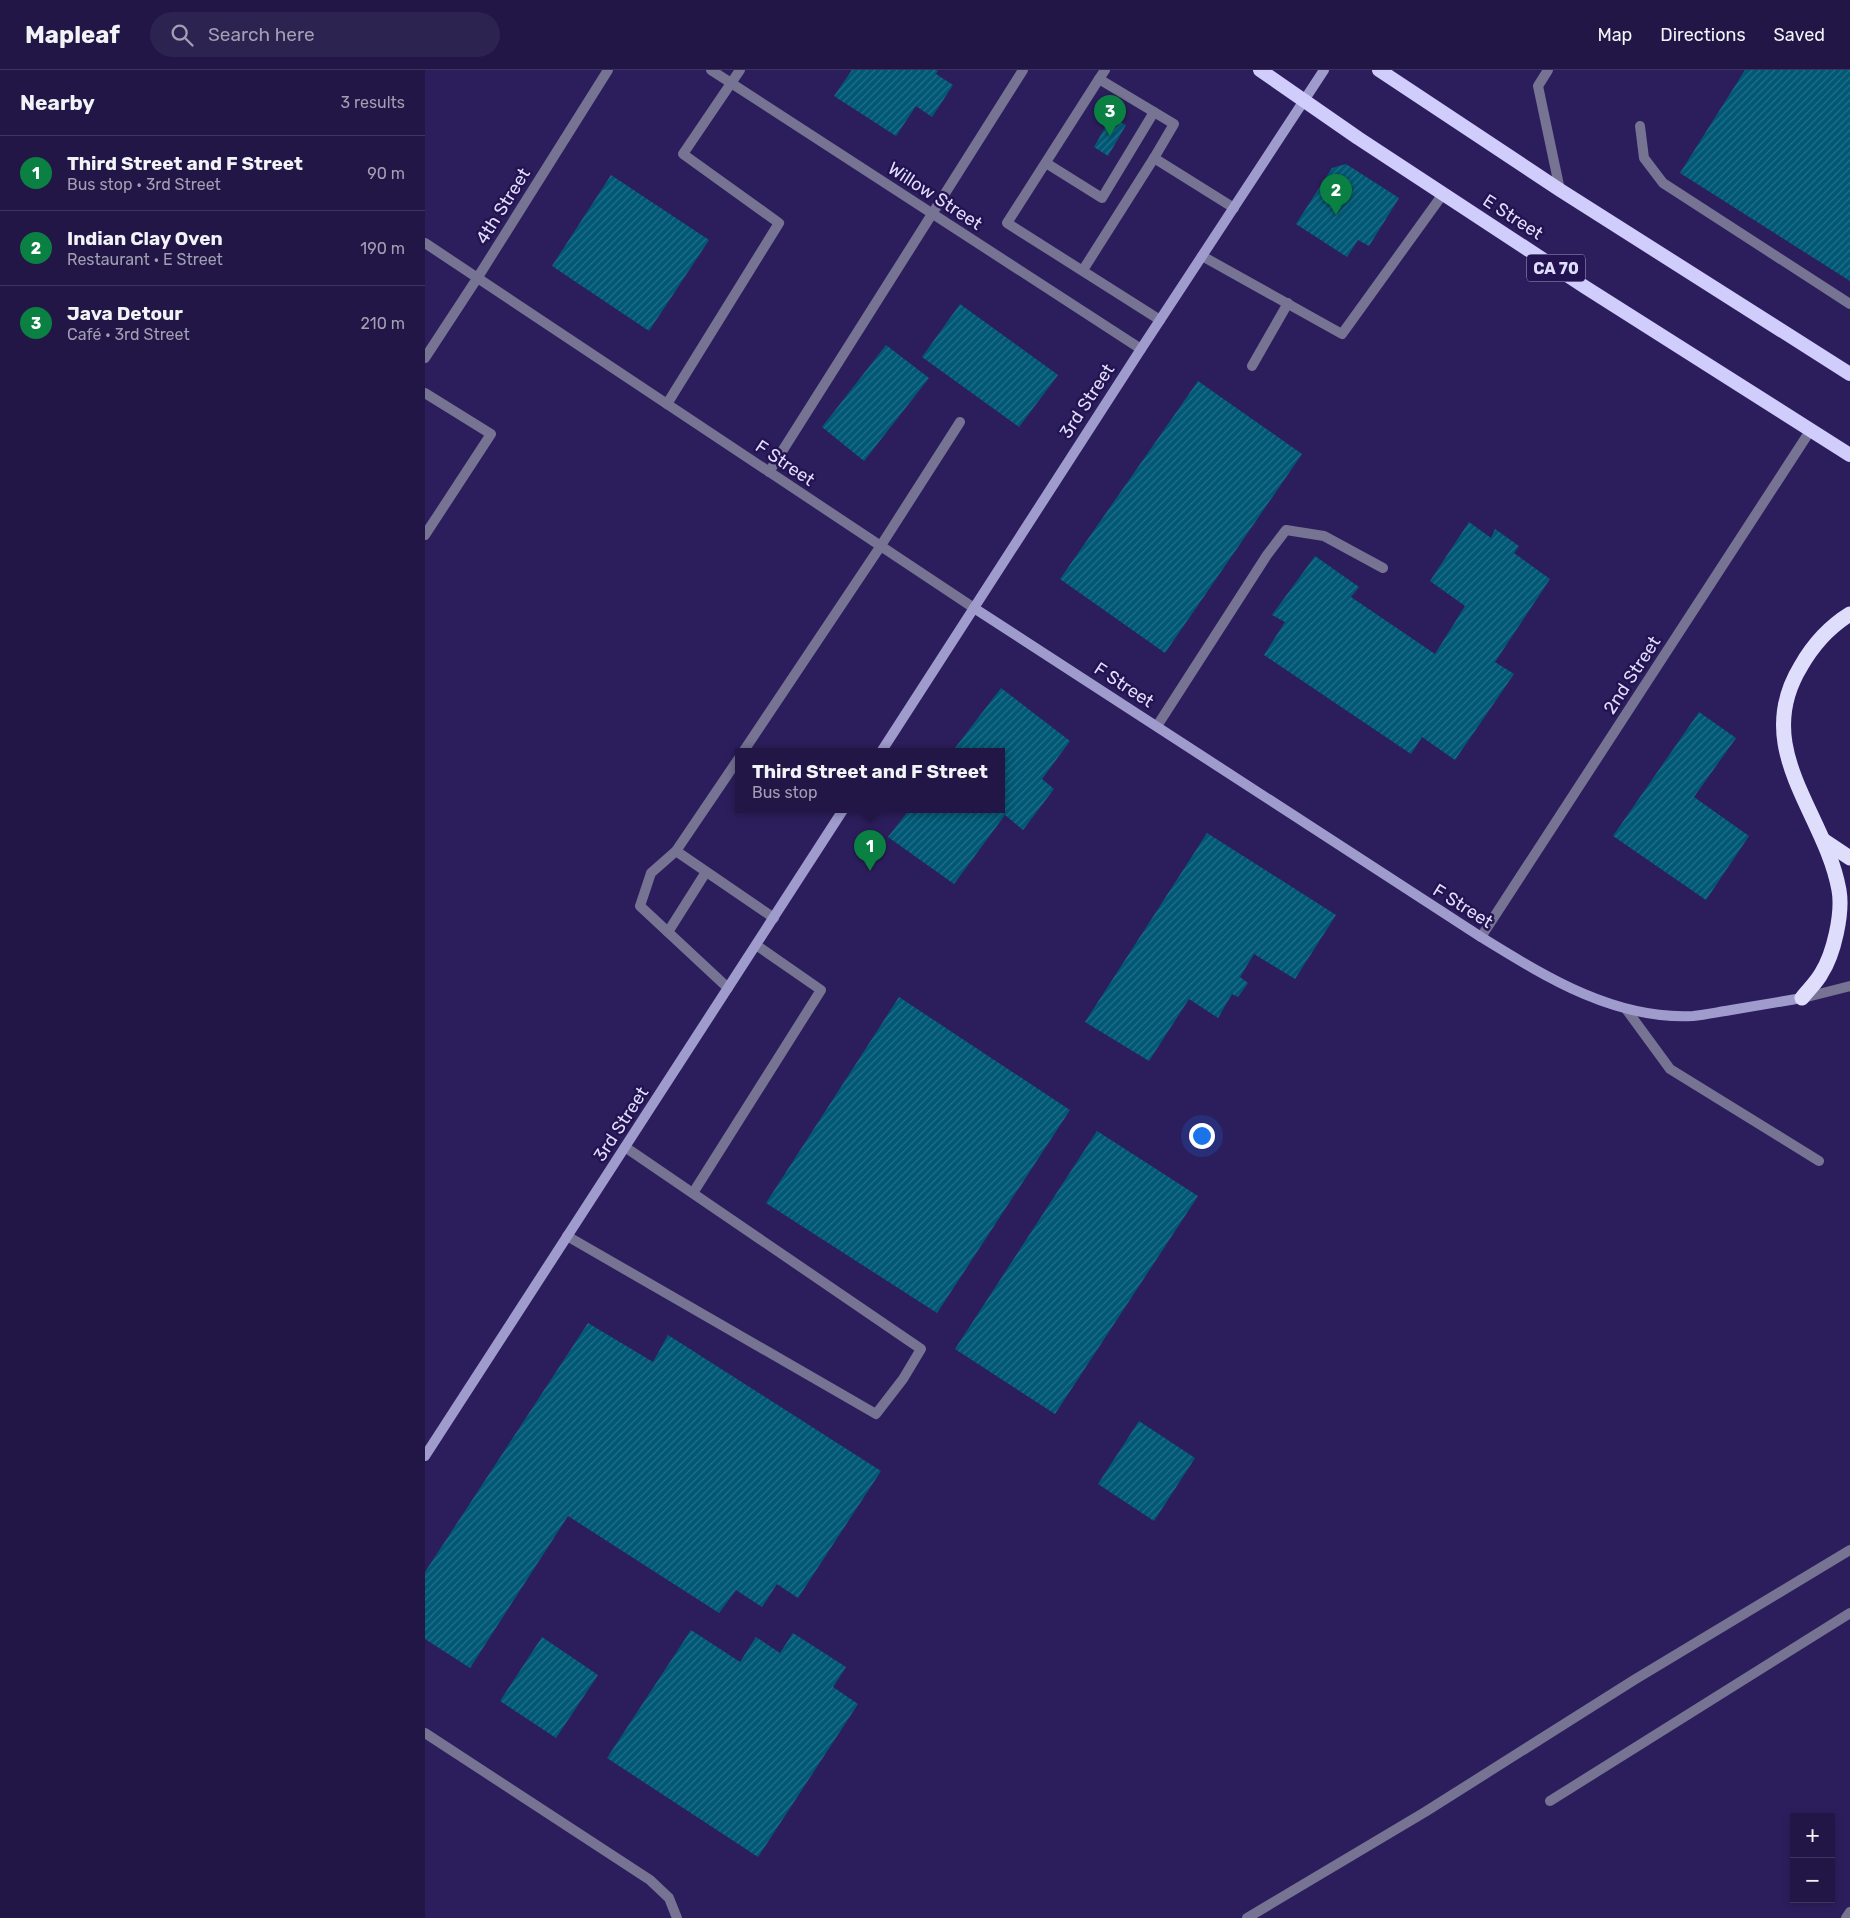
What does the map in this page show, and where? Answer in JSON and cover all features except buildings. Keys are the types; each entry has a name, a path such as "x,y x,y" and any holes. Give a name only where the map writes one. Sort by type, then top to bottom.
{"highway":[{"name":"E Street","path":"1260,70 1443,194 1681,349 1850,455"},
{"path":"1379,70 1560,190 1850,374"},
{"path":"1802,998 1822,974 1837,931 1839,890 1823,840 1802,798 1791,770 1784,725 1791,686 1798,670 1815,644 1830,629 1850,614"},
{"path":"1823,840 1850,858"}],"main road":[{"name":"3rd Street","path":"884,748 1141,348 1324,70"},
{"name":"F Street","path":"974,608 1481,937 1544,975 1588,996 1626,1009 1659,1016 1694,1016 1802,998"},
{"name":"3rd Street","path":"425,1456 841,813"}],"street":[{"name":"4th Street","path":"425,358 608,70"},
{"name":"Willow Street","path":"711,70 1141,348"},
{"path":"667,404 779,224 683,154 740,70"},
{"path":"769,472 1023,70"},
{"path":"1105,70 1007,224 1160,320"},
{"path":"1549,70 1539,86 1560,190"},
{"path":"1083,270 1174,124 1099,79"},
{"path":"1046,163 1102,198 1154,112"},
{"path":"1640,126 1644,158 1663,183 1850,304"},
{"path":"1153,158 1234,208"},
{"path":"1203,256 1342,334 1443,194"},
{"name":"F Street","path":"425,244 478,277 974,608"},
{"path":"1252,366 1288,303"},
{"path":"425,393 491,434 425,535"},
{"path":"746,748 961,422"},
{"name":"2nd Street","path":"1481,937 1810,431"},
{"path":"1157,726 1262,563 1286,530 1324,536 1383,568"},
{"path":"728,988 640,906 651,873 676,852 735,764"},
{"path":"676,852 774,918"},
{"path":"668,932 706,872"},
{"path":"693,1193 821,990 756,945"},
{"name":"F Street","path":"1802,998 1850,986"},
{"path":"1626,1009 1669,1069 1819,1161"},
{"path":"567,1236 876,1414 903,1379 921,1349 625,1147"},
{"path":"1247,1918 1425,1812 1634,1680 1850,1550"},
{"path":"1550,1801 1850,1614"},
{"path":"425,1733 650,1880 669,1898 677,1918"},
{"path":"1846,1918 1850,1912"}],"place":[{"name":"Java Detour","path":"1110,136"},
{"name":"Indian Clay Oven","path":"1336,215"},
{"name":"Third Street and F Street","path":"870,871"}]}
